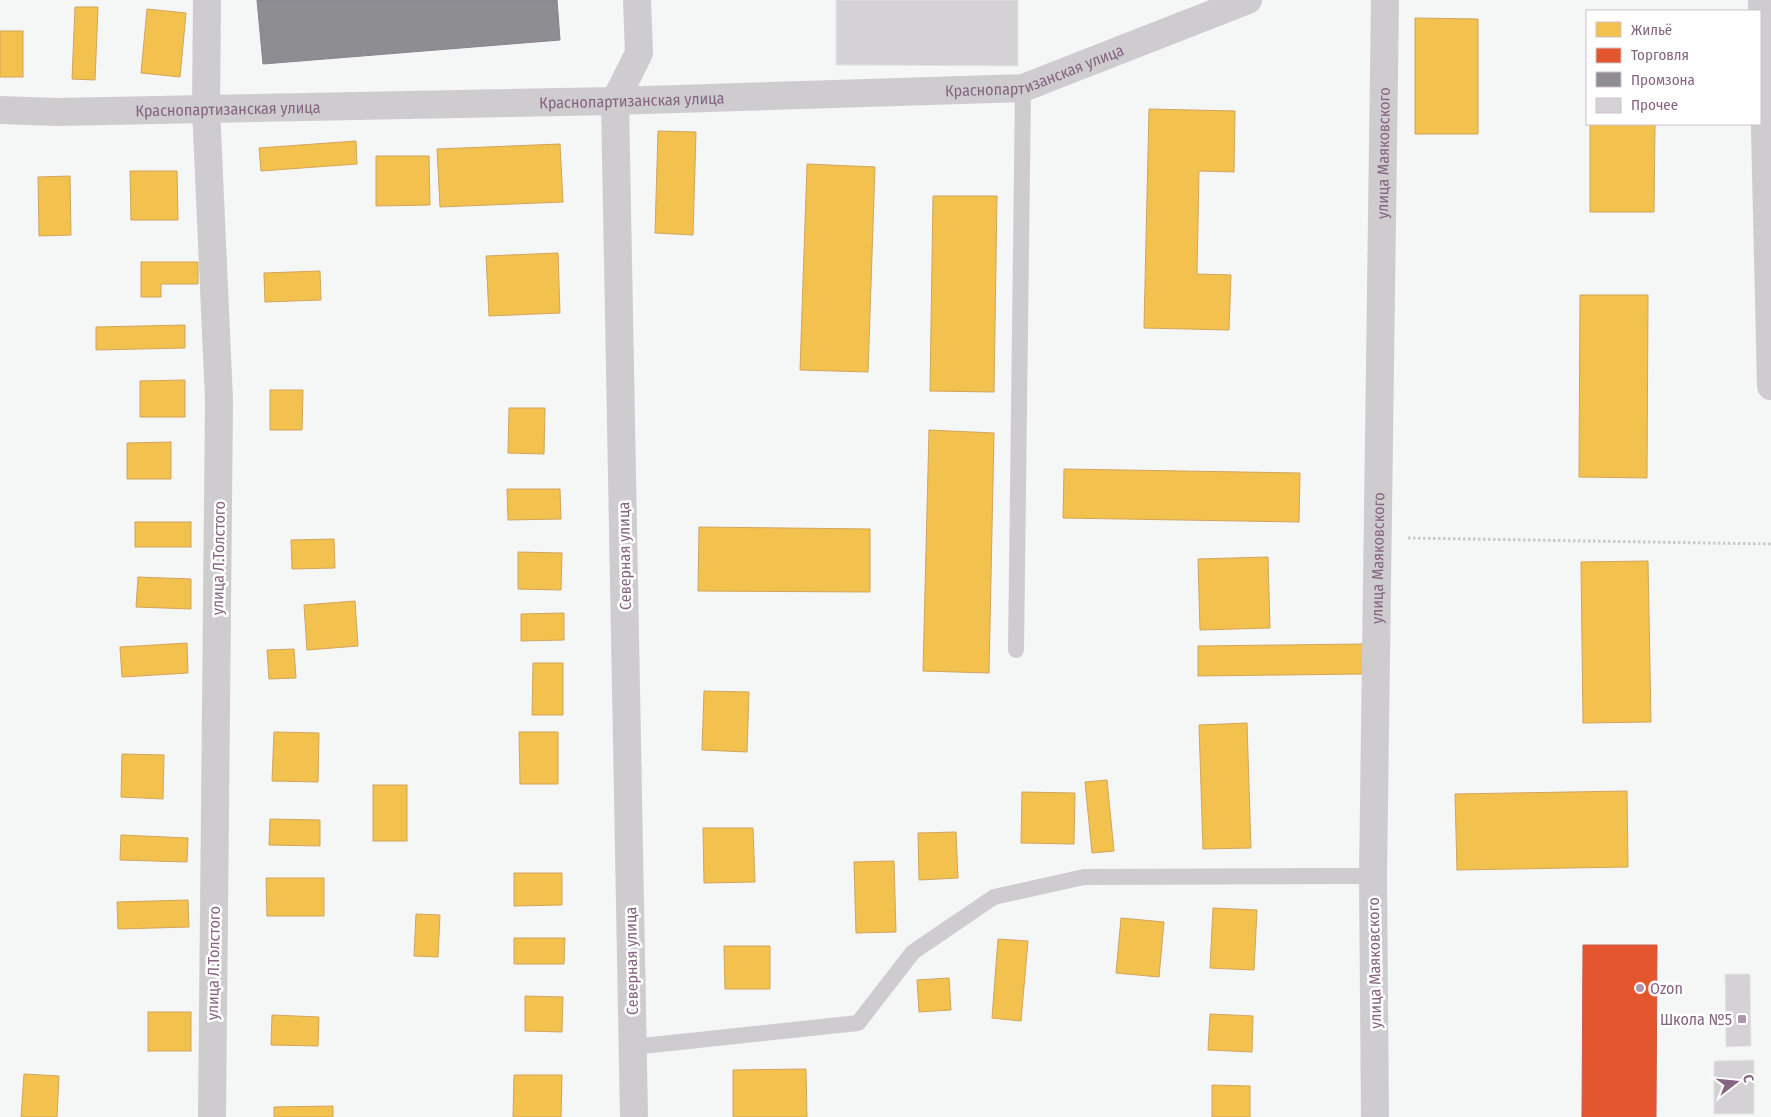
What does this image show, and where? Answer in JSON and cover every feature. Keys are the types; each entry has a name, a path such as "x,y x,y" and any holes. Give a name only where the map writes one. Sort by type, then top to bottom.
{"street":[{"name":"улица Л.Толстого","path":"207,0 206,108 219,400 212,1117"},
{"name":"Северная улица","path":"634,1117 615,101 638,54 637,0"},
{"name":"Краснопартизанская улица","path":"0,110 615,101 1023,88 1248,0"},
{"name":"улица Маяковского","path":"1375,1117 1373,876 1385,0"},
{"path":"1762,0 1771,386"}],"lane":[{"path":"1016,650 1023,88"},
{"path":"633,1046 858,1023 913,952 994,897 1084,877 1373,876"}],"path":[{"path":"1377,538 1771,544"}],"building: Жильё":[{"path":"75,7 98,7 95,80 72,79"},
{"path":"147,9 186,13 180,77 141,73"},
{"path":"1415,18 1478,19 1478,134 1415,134"},
{"path":"0,31 23,31 23,77 0,77"},
{"path":"1149,109 1235,111 1234,172 1199,171 1197,274 1231,275 1229,330 1144,328"},
{"path":"1590,125 1655,125 1654,212 1590,212"},
{"path":"658,131 696,132 693,235 655,233"},
{"path":"356,141 357,164 261,171 259,148"},
{"path":"560,144 563,202 440,207 437,149"},
{"path":"376,156 429,156 430,205 376,206"},
{"path":"807,164 875,167 868,372 800,370"},
{"path":"130,171 177,171 178,220 131,220"},
{"path":"70,176 71,235 39,236 38,177"},
{"path":"933,196 997,196 994,392 930,391"},
{"path":"558,253 560,313 489,316 486,256"},
{"path":"141,262 198,262 198,284 161,284 161,297 141,297"},
{"path":"320,271 321,300 265,302 264,273"},
{"path":"1580,295 1648,295 1647,478 1579,477"},
{"path":"185,325 185,348 96,350 96,327"},
{"path":"185,380 185,417 140,417 140,381"},
{"path":"270,390 303,390 302,430 270,430"},
{"path":"509,408 545,408 544,454 508,453"},
{"path":"929,430 994,433 989,673 923,671"},
{"path":"171,442 171,479 127,479 127,443"},
{"path":"1064,469 1300,473 1299,522 1063,518"},
{"path":"507,489 560,489 561,519 508,520"},
{"path":"135,522 191,522 191,547 135,547"},
{"path":"699,527 870,529 870,592 698,591"},
{"path":"334,539 335,568 292,569 291,540"},
{"path":"518,552 562,553 561,590 518,589"},
{"path":"1268,557 1270,628 1200,630 1198,559"},
{"path":"1648,561 1651,722 1583,723 1581,562"},
{"path":"138,577 191,579 191,609 136,607"},
{"path":"355,601 358,646 307,650 304,605"},
{"path":"564,613 564,640 521,641 521,614"},
{"path":"187,643 188,673 122,677 120,647"},
{"path":"1363,644 1363,674 1198,676 1198,646"},
{"path":"294,649 296,678 269,679 267,650"},
{"path":"533,663 563,663 563,715 532,715"},
{"path":"704,691 749,692 747,752 702,750"},
{"path":"1247,723 1251,848 1203,849 1199,725"},
{"path":"274,732 319,733 318,782 272,781"},
{"path":"519,732 558,732 558,784 520,784"},
{"path":"122,754 164,755 163,799 121,797"},
{"path":"1107,780 1114,851 1092,853 1085,782"},
{"path":"373,785 407,785 407,841 373,841"},
{"path":"1627,791 1628,867 1457,870 1455,794"},
{"path":"1022,792 1075,793 1074,844 1021,843"},
{"path":"270,819 320,820 320,846 269,845"},
{"path":"703,828 753,828 755,882 704,883"},
{"path":"956,832 958,878 919,880 918,833"},
{"path":"121,835 188,838 187,862 120,860"},
{"path":"894,861 896,932 856,933 854,862"},
{"path":"514,873 562,873 562,905 514,906"},
{"path":"266,878 324,878 324,916 267,916"},
{"path":"188,900 189,927 118,929 117,902"},
{"path":"1213,908 1257,910 1254,970 1210,968"},
{"path":"416,914 440,915 438,957 414,956"},
{"path":"1121,918 1164,922 1159,977 1116,973"},
{"path":"514,938 565,938 564,964 514,964"},
{"path":"998,939 1028,941 1021,1021 992,1018"},
{"path":"724,946 770,946 770,989 725,989"},
{"path":"949,978 951,1010 919,1012 917,980"},
{"path":"525,996 563,997 562,1032 525,1031"},
{"path":"148,1012 191,1012 191,1051 148,1051"},
{"path":"1210,1014 1253,1016 1252,1052 1208,1050"},
{"path":"272,1015 319,1017 318,1046 271,1045"},
{"path":"806,1069 807,1117 733,1117 733,1070"},
{"path":"24,1074 59,1076 57,1117 21,1117"},
{"path":"514,1075 562,1075 561,1117 513,1117"},
{"path":"1212,1085 1250,1086 1250,1117 1212,1117"},
{"path":"333,1106 333,1117 274,1117 274,1107"}],"building: Торговля":[{"path":"1583,945 1657,945 1656,1117 1582,1117"}],"building: Промзона":[{"path":"257,0 557,0 560,40 263,64"}],"building: Прочее":[{"path":"836,0 1018,0 1018,66 836,65"},
{"path":"1725,974 1750,974 1751,1046 1726,1047"},
{"path":"1754,1060 1754,1114 1714,1114 1714,1061"}],"place":[{"name":"Ozon","path":"1640,988"},
{"name":"Школа №5","path":"1742,1019"}]}
